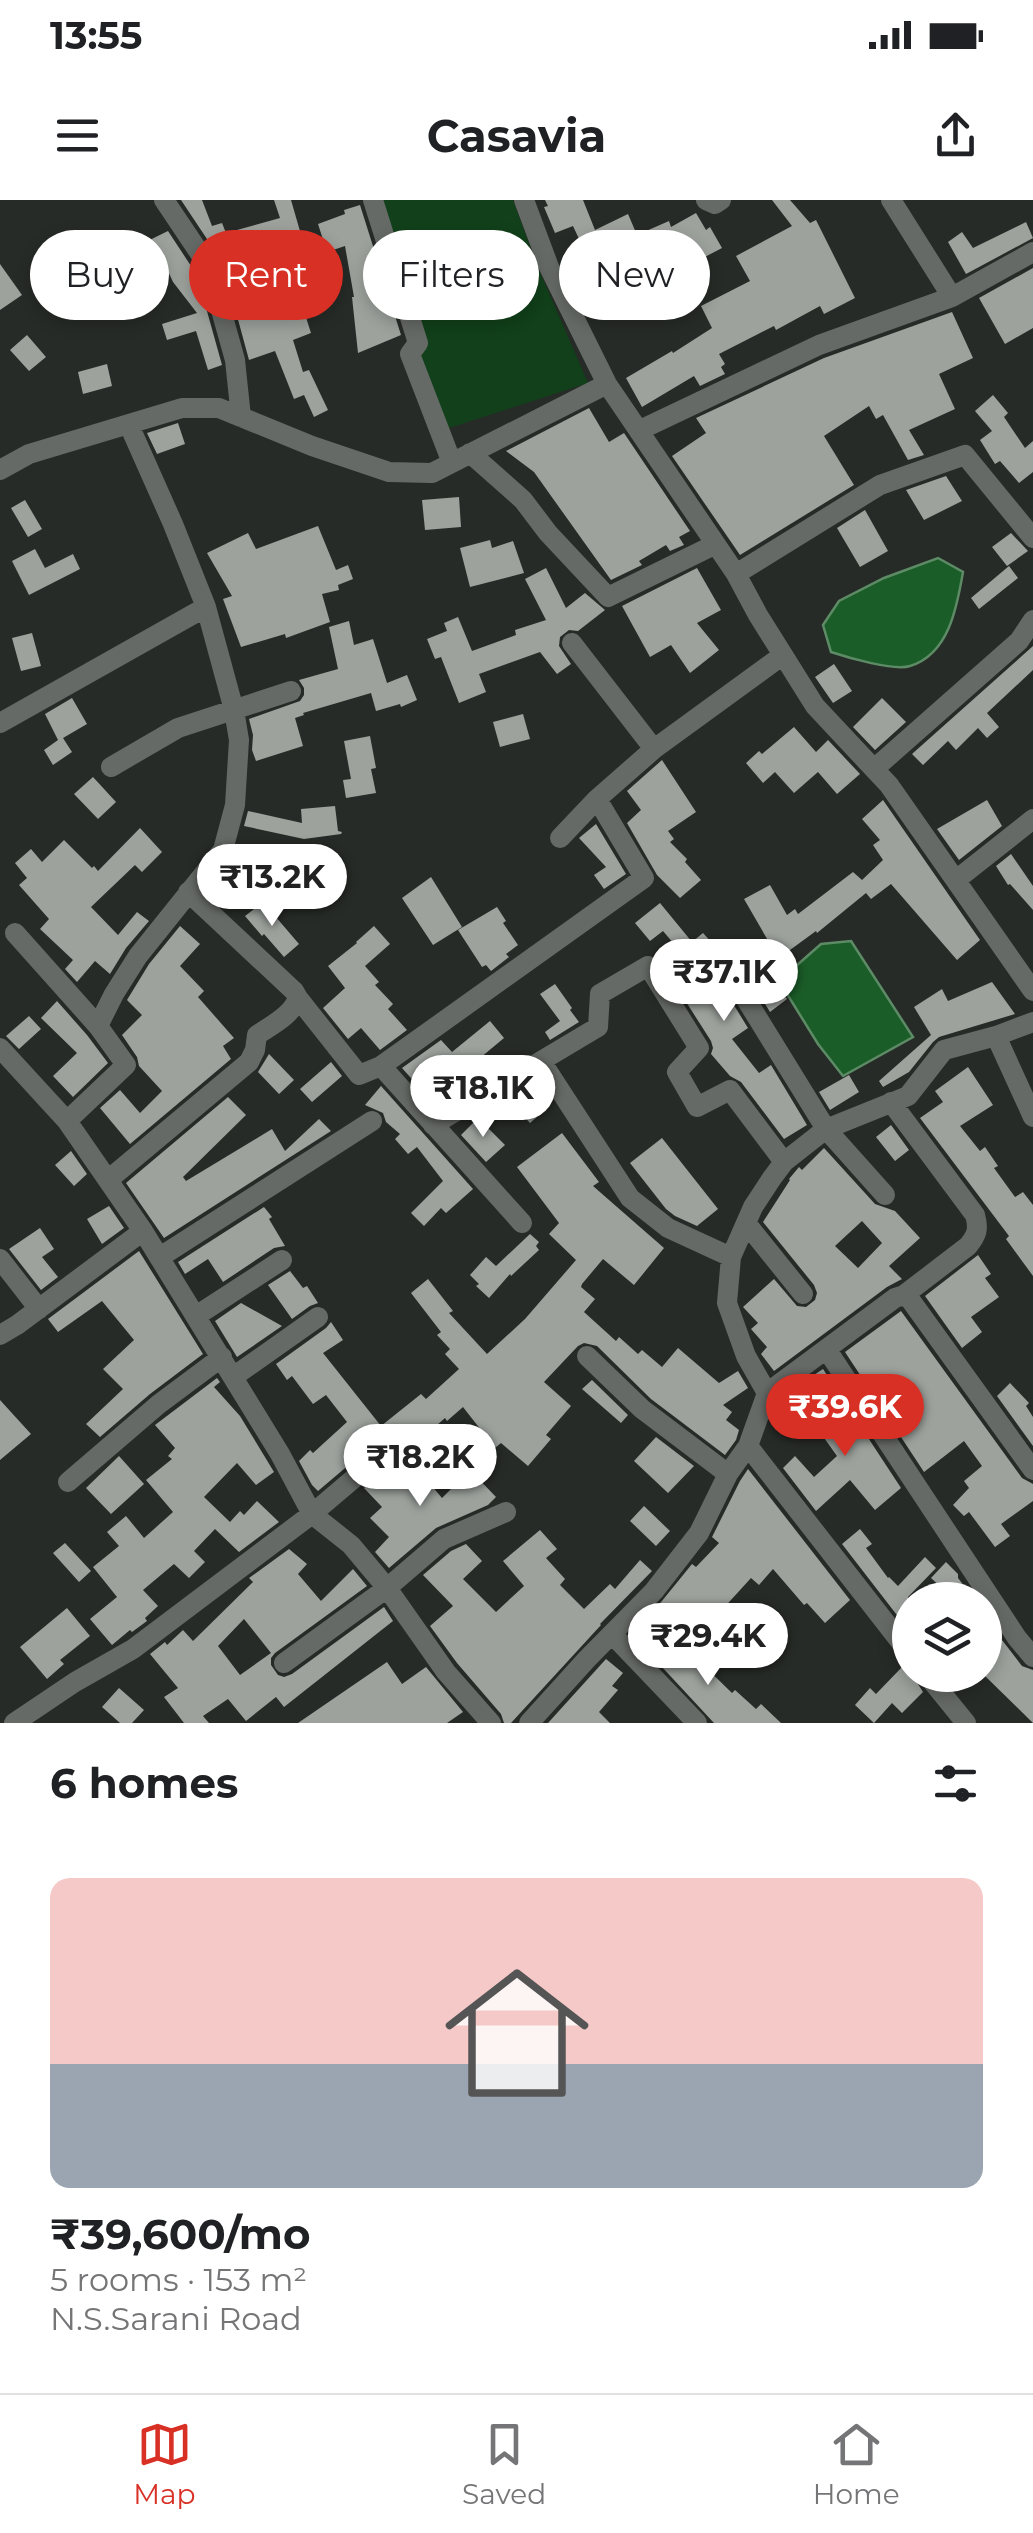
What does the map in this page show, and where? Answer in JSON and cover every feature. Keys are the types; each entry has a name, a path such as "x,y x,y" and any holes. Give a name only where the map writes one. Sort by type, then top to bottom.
{"street":[{"path":"164,200 209,267 235,360 242,417"},
{"path":"373,200 418,343 410,354 461,458 523,500 608,597 714,545"},
{"path":"524,200 549,266 607,384 736,574 815,706 889,785 1033,990"},
{"path":"706,200 715,204 721,200"},
{"path":"892,200 952,297"},
{"path":"640,430 819,345 952,297 1033,252"},
{"path":"0,470 30,454 182,408 219,408 389,472 432,472 607,384"},
{"path":"98,1026 138,956 224,850 235,805 239,740 206,607 129,425"},
{"path":"736,574 880,485 965,455 1033,538"},
{"path":"0,723 206,607"},
{"path":"874,769 1008,651 1033,620"},
{"path":"572,643 654,749"},
{"path":"560,838 654,749 783,655"},
{"path":"111,767 178,728 291,691"},
{"path":"188,892 294,991 360,1075 380,1066 644,878 597,799"},
{"path":"956,880 1033,819"},
{"path":"14,934 98,1026 126,1065 67,1120"},
{"path":"720,958 826,1129 885,1196"},
{"path":"433,1125 598,1028 600,994 648,966 698,1048 677,1072 698,1107 730,1090 784,1162"},
{"path":"108,1180 249,1062 258,1035 287,1014 298,998"},
{"path":"766,1393 746,1356 726,1303 731,1257 752,1207 784,1162 826,1129 908,1096 944,1050 1033,1022"},
{"path":"996,1036 1033,1117"},
{"path":"0,1048 67,1120 143,1231 280,1454 312,1514 351,1544 446,1672 491,1723"},
{"path":"541,1061 630,1198 668,1228 731,1257"},
{"path":"380,1066 522,1223"},
{"path":"529,1723 654,1591 698,1533 728,1474 748,1446 766,1393 904,1295 977,1236 975,1216 891,1102"},
{"path":"160,1258 372,1120"},
{"path":"746,1222 803,1294"},
{"path":"0,1335 143,1231"},
{"path":"0,1260 39,1308"},
{"path":"196,1316 282,1260"},
{"path":"904,1295 962,1368 1033,1470"},
{"path":"233,1376 318,1317"},
{"path":"827,1350 1033,1657"},
{"path":"587,1356 642,1409 728,1474"},
{"path":"68,1482 159,1404 222,1357"},
{"path":"748,1446 892,1631"},
{"path":"14,1723 134,1649 312,1514 385,1452"},
{"path":"284,1664 444,1539 506,1512"},
{"path":"612,1634 697,1723"},
{"path":"941,1692 966,1723"}],"shaded area":[{"path":"381,200 513,200 524,230 389,230"},
{"path":"539,270 588,383 440,431 412,320 539,320"},
{"path":"938,558 963,572 949,628 934,651 903,667 831,652 823,625 839,601 884,578"},
{"path":"851,941 913,1037 843,1076 779,981 821,944"}],"building":[{"path":"181,200 202,200 212,226 222,223 225,230 201,230"},
{"path":"274,200 291,200 300,230 237,230 280,218"},
{"path":"545,200 583,200 595,230 575,230 573,226 555,233 544,207 548,206"},
{"path":"772,200 790,200 810,223 816,220 855,298 824,314 820,306 719,354 725,374 700,386 694,376 642,407 626,378 712,328 708,320 710,301 750,281 736,256 792,226"},
{"path":"360,205 368,230 363,230 363,320 396,320 401,335 358,353 343,230 320,230 318,224 345,214 344,210"},
{"path":"696,213 706,230 648,230 669,221 671,227"},
{"path":"628,214 635,230 595,230"},
{"path":"1026,222 1033,238 966,274 948,242 962,232 973,248"},
{"path":"710,227 722,248 710,254 710,230 706,230"},
{"path":"169,233 189,263 189,303 169,273"},
{"path":"0,264 22,295 0,310"},
{"path":"1033,268 1033,328 1005,344 979,298"},
{"path":"952,312 973,358 939,374 955,409 909,430 924,455 908,460 883,415 876,419 869,406 824,436 854,485 740,555 672,456 706,433 696,418 824,358"},
{"path":"189,316 189,320 209,320 222,365 208,370 196,331 167,340 162,324"},
{"path":"238,320 307,320 311,333 293,340 303,372 309,370 328,410 314,417 304,395 294,399 275,351 249,360"},
{"path":"27,335 46,357 29,371 10,350"},
{"path":"107,364 112,386 83,394 78,372"},
{"path":"993,395 1008,413 1004,417 1025,448 1033,441 1033,472 1019,483 1000,461 995,464 980,440 992,431 975,411"},
{"path":"589,408 609,442 624,433 690,531 679,537 684,545 670,551 666,545 639,561 642,565 611,580 534,472 506,451"},
{"path":"178,423 185,444 157,454 147,433"},
{"path":"946,476 962,501 924,520 906,490"},
{"path":"459,497 461,527 425,530 422,500"},
{"path":"25,500 42,529 28,537 11,508"},
{"path":"865,510 888,551 860,567 837,528"},
{"path":"318,526 336,570 348,565 353,579 338,585 339,590 322,594 330,622 286,638 285,634 241,647 223,599 232,596 207,553 248,533 256,549"},
{"path":"1011,533 1028,551 1007,566 992,547"},
{"path":"490,540 492,548 513,541 524,573 470,587 460,548"},
{"path":"35,549 45,568 73,554 80,569 29,595 12,561"},
{"path":"1009,566 1018,578 979,609 971,598"},
{"path":"546,568 566,608 585,593 605,610 578,631 569,630 560,637 559,646 571,664 557,674 540,652 479,674 486,692 459,703 441,657 435,659 427,639 447,631 444,623 458,617 472,651 546,620 525,579"},
{"path":"697,568 721,610 697,623 719,650 690,673 671,645 650,657 622,606"},
{"path":"349,621 354,645 373,639 387,683 407,675 417,700 376,711 371,693 303,713 295,718 303,746 256,761 249,719 300,701 304,688 299,680 338,669 329,627"},
{"path":"32,633 41,666 21,671 12,638"},
{"path":"1033,646 1033,670 987,713 999,727 987,738 978,728 956,750 948,741 923,765 912,754"},
{"path":"834,664 852,691 833,703 815,677"},
{"path":"72,698 87,724 63,738 72,752 53,765 44,750 58,740 45,714"},
{"path":"882,698 906,722 875,750 853,727"},
{"path":"523,714 530,739 500,747 493,722"},
{"path":"794,727 816,752 828,740 860,774 837,794 818,772 794,793 775,772 763,783 746,763"},
{"path":"370,736 376,793 346,798 343,780 351,779 344,741"},
{"path":"662,760 696,812 668,831 674,839 670,842 701,880 680,898 657,875 627,823 641,810 627,791"},
{"path":"93,777 116,802 98,819 74,794"},
{"path":"883,800 980,940 957,960 891,884 871,899 866,893 764,969 787,999 770,1012 739,962 770,944 744,899 770,885 787,915 795,909 798,914 853,872 862,880 883,860 873,845 880,840 862,819"},
{"path":"987,800 1002,826 959,860 937,829"},
{"path":"335,806 341,834 304,839 244,826 248,811 302,823 301,809"},
{"path":"596,824 626,874 604,889 594,875 606,867 579,838"},
{"path":"140,828 162,852 142,872 135,865 91,907 118,935 137,912 149,921 110,974 95,961 77,982 65,969 73,960 40,929 49,919 19,885 27,878 15,863 31,849 42,862 64,840 98,871"},
{"path":"1011,854 1033,886 1033,910 1008,885 996,866"},
{"path":"307,863 328,882 308,904 287,885"},
{"path":"431,877 462,927 433,945 402,898"},
{"path":"263,902 299,944 284,957 245,916"},
{"path":"660,903 692,942 703,933 714,945 708,951 708,963 748,1028 732,1039 759,1073 771,1065 807,1125 784,1139 741,1082 730,1076 711,1054 711,1041 681,994 691,985 687,980 697,971 663,931 650,941 635,923"},
{"path":"497,907 518,945 491,971 486,965 482,967 458,930"},
{"path":"180,926 200,944 180,966 204,991 198,997 234,1038 223,1046 231,1059 130,1144 100,1108 120,1090 140,1113 162,1091 139,1066 122,1035 142,1015 127,1000 149,964"},
{"path":"374,926 390,944 365,966 379,982 375,985 393,1004 388,1009 407,1030 380,1050 361,1028 348,1039 323,1008 345,988 328,966"},
{"path":"992,982 1015,1014 939,1037 909,1072 883,1087 879,1081 931,1035 914,1007 942,989 948,1001"},
{"path":"555,984 579,1022 550,1040 545,1032 560,1021 540,994"},
{"path":"57,1001 108,1063 73,1097 53,1076 77,1053 41,1018"},
{"path":"29,1016 41,1029 19,1049 6,1036"},
{"path":"490,1021 504,1038 462,1073 467,1080 435,1105 402,1068 441,1040 452,1052"},
{"path":"269,1054 294,1080 279,1094 258,1072"},
{"path":"331,1062 342,1076 312,1102 300,1089"},
{"path":"968,1067 993,1105 960,1126 980,1151 985,1147 998,1166 994,1168 1015,1197 1023,1192 1033,1205 1033,1276 1006,1239 1009,1236 920,1118 943,1102 935,1091"},
{"path":"849,1075 859,1092 830,1110 819,1092"},
{"path":"381,1086 473,1189 446,1213 441,1208 424,1226 411,1213 443,1181 417,1147 408,1154 395,1139 400,1134 386,1122 383,1113 365,1105"},
{"path":"526,1089 545,1110 530,1123 511,1102"},
{"path":"228,1097 246,1115 183,1177 186,1181 272,1129 285,1151 319,1119 331,1131 164,1238 126,1183"},
{"path":"478,1118 505,1145 486,1162 461,1135"},
{"path":"891,1125 909,1150 895,1161 876,1137"},
{"path":"562,1133 599,1182 593,1186 664,1248 634,1285 603,1259 582,1284 595,1299 584,1312 616,1341 619,1337 638,1354 642,1350 662,1367 678,1348 719,1383 738,1371 748,1388 723,1405 732,1412 726,1420 739,1430 736,1440 725,1455 651,1399 597,1346 584,1343 544,1382 571,1406 546,1435 551,1439 528,1466 501,1443 495,1448 463,1407 427,1434 423,1430 398,1453 396,1444 390,1440 377,1441 318,1491 299,1461 347,1422 326,1395 313,1404 292,1376 287,1380 276,1364 331,1322 343,1340 323,1353 381,1426 421,1394 426,1399 459,1369 445,1354 450,1349 437,1335 441,1332 411,1293 428,1279 453,1311 449,1313 487,1354 525,1319 576,1260 549,1234 559,1223 517,1167"},
{"path":"662,1138 718,1209 697,1226 666,1209 630,1163"},
{"path":"824,1148 875,1204 895,1211 920,1238 889,1266 902,1279 774,1371 761,1354 767,1347 751,1329 758,1323 743,1307 774,1279 797,1306 806,1307 815,1300 814,1285 763,1222 789,1179 799,1167 802,1170","holes":["862,1221 882,1243 858,1268 835,1246"]},
{"path":"71,1151 87,1174 74,1186 55,1165"},
{"path":"109,1206 124,1228 102,1244 87,1219"},
{"path":"264,1207 285,1246 274,1248 223,1282 208,1259 185,1274 178,1262"},
{"path":"40,1228 54,1249 42,1257 58,1277 41,1290 9,1249"},
{"path":"530,1234 539,1242 539,1250 489,1298 470,1275 486,1257 496,1266"},
{"path":"139,1251 203,1354 100,1437 86,1424 123,1389 103,1369 134,1340 102,1301 58,1332 48,1319"},
{"path":"978,1255 991,1274 985,1278 999,1297 971,1317 982,1332 962,1348 925,1296"},
{"path":"290,1271 318,1303 292,1319 268,1285"},
{"path":"241,1303 282,1326 237,1357 215,1321"},
{"path":"901,1311 1022,1478 1033,1484 1033,1501 1001,1524 1010,1536 995,1547 969,1512 964,1516 953,1505 969,1488 964,1481 982,1466 964,1441 924,1472 845,1352"},
{"path":"823,1369 901,1488 875,1510 850,1480 816,1511 783,1468 795,1456 814,1477 837,1456 822,1435 841,1420 811,1377"},
{"path":"217,1378 220,1382 214,1387 240,1416 274,1472 256,1485 237,1463 204,1497 230,1522 240,1511 244,1515 257,1501 279,1522 239,1552 215,1529 194,1551 205,1562 189,1578 174,1564 143,1590 158,1606 145,1618 147,1621 112,1645 90,1619 117,1597 93,1567 119,1546 107,1532 126,1516 144,1538 173,1512 146,1480 172,1459 168,1456 175,1448 155,1425"},
{"path":"592,1380 628,1415 621,1423 582,1389"},
{"path":"1010,1383 1029,1403 1026,1406 1033,1417 1033,1446 997,1396"},
{"path":"0,1400 31,1434 0,1460"},
{"path":"656,1437 694,1466 668,1493 634,1461"},
{"path":"119,1456 144,1484 111,1514 86,1488"},
{"path":"389,1467 407,1484 421,1473 442,1498 470,1470 496,1497 488,1505 436,1528 389,1568 375,1552 389,1537 370,1518 382,1507 364,1488"},
{"path":"748,1469 850,1600 825,1623 773,1569 759,1585 751,1578 710,1623 689,1604 669,1626 653,1612 692,1564 696,1567 719,1543 712,1537"},
{"path":"644,1506 670,1531 656,1546 630,1521"},
{"path":"860,1529 872,1544 866,1548 894,1582 892,1609 842,1544"},
{"path":"540,1530 557,1549 546,1558 565,1579 560,1585 584,1609 610,1584 615,1589 640,1560 652,1571 511,1723 504,1723 501,1714 430,1626 453,1606 423,1575 451,1551 466,1544 482,1561 463,1579 496,1612 524,1586 503,1561"},
{"path":"65,1543 91,1571 79,1582 53,1553"},
{"path":"289,1549 307,1564 298,1574 321,1601 353,1569 367,1586 275,1653 271,1665 284,1677 384,1607 393,1621 284,1707 276,1697 246,1721 228,1699 203,1716 209,1723 184,1723 164,1697 178,1688 150,1654 183,1630 193,1641 253,1582 249,1578","holes":["244,1619 271,1653 240,1675 218,1646"]},
{"path":"925,1557 936,1568 922,1582 902,1582"},
{"path":"946,1562 961,1582 935,1582 931,1578"},
{"path":"67,1608 90,1636 60,1660 64,1664 47,1679 20,1647"},
{"path":"665,1635 691,1661 695,1657 732,1693 735,1690 756,1709 761,1704 781,1723 714,1723 649,1653"},
{"path":"1002,1640 1022,1666 1033,1670 1033,1723 1001,1692"},
{"path":"606,1659 623,1673 612,1686 618,1690 599,1712 610,1723 548,1723"},
{"path":"387,1662 402,1684 426,1667 463,1712 447,1723 298,1723"},
{"path":"892,1677 892,1692 923,1692 902,1713 892,1703 874,1723 855,1705 870,1688 876,1694"},
{"path":"119,1688 144,1710 132,1723 120,1723 102,1707"}]}
